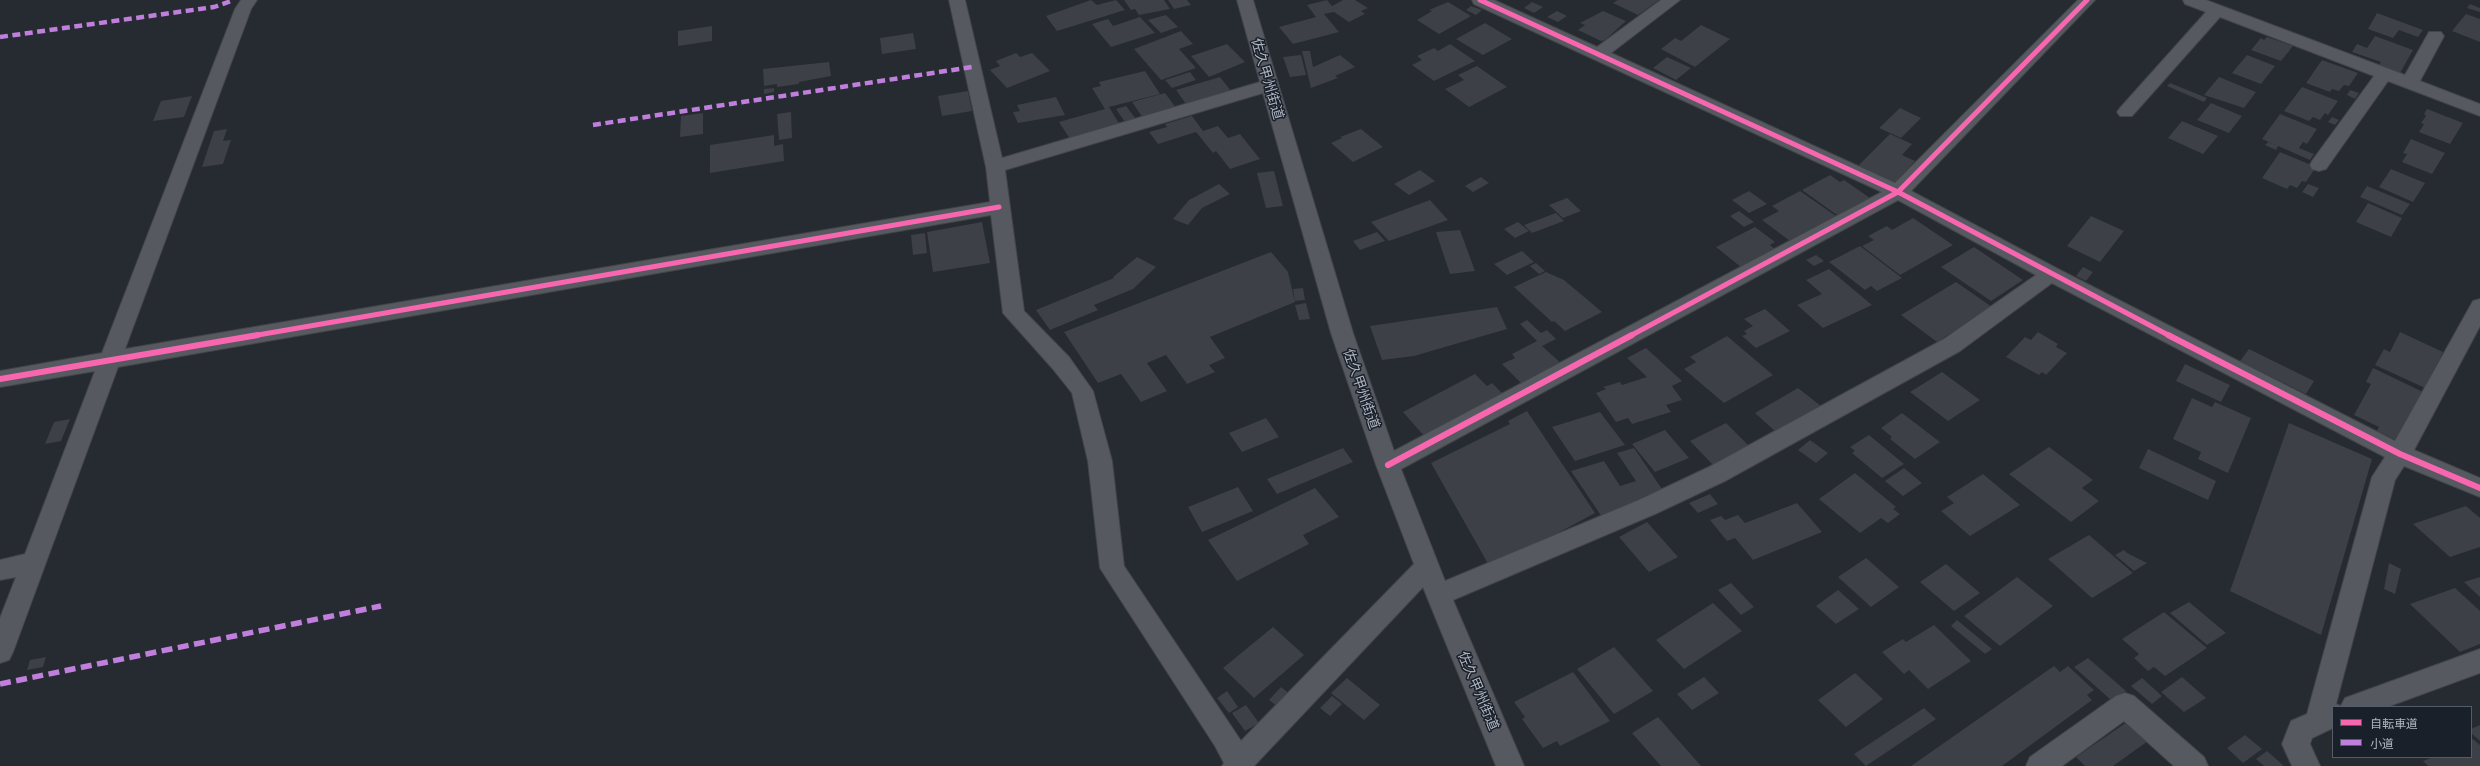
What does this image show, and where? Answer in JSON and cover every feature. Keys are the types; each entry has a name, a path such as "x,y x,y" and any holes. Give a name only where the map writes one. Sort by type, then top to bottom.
{"street":[{"path":"0,652 243,9 249,0"},
{"path":"957,0 995,167 1014,313 1061,363 1082,391 1100,461 1112,568 1225,737 1237,765 1427,566"},
{"name":"佐久甲州街道","path":"1245,0 1342,333 1388,465 1438,595 1510,766"},
{"path":"1600,54 1672,0"},
{"path":"1388,465 1898,192 2087,0"},
{"path":"2191,0 2480,110"},
{"path":"1494,2 1600,54 1898,192 2051,274 2400,454 2480,488"},
{"path":"2126,112 2217,10"},
{"path":"2409,84 2436,36"},
{"path":"2319,165 2384,74"},
{"path":"995,167 1269,85"},
{"path":"0,379 999,207"},
{"path":"1438,595 1647,507 1717,474 1952,345 2051,274"},
{"path":"2306,766 2296,744 2301,730 2326,717 2384,477 2400,454 2480,306"},
{"path":"0,570 34,563"},
{"path":"2357,706 2480,661"},
{"path":"2040,766 2125,705 2194,766"}],"building":[{"path":"1091,0 1097,5 1116,0 1125,10 1057,31 1046,16"},
{"path":"1124,0 1164,0 1170,9 1139,15 1135,9 1131,10"},
{"path":"1168,0 1187,0 1191,5 1174,9"},
{"path":"1327,0 1332,6 1343,0 1355,0 1368,8 1361,11 1365,14 1349,22 1334,12 1324,14 1339,32 1293,44 1279,27 1316,17 1307,5"},
{"path":"1618,0 1659,0 1638,15 1613,3"},
{"path":"1448,2 1471,16 1439,34 1417,20 1432,11 1429,10"},
{"path":"1532,2 1543,7 1534,13 1524,8"},
{"path":"2470,4 2480,8 2480,12 2467,8"},
{"path":"1471,6 1482,10 1476,15 1466,10"},
{"path":"1557,11 1567,16 1558,22 1547,17"},
{"path":"1603,11 1626,21 1605,40 1601,41 1578,30 1585,25 1580,23"},
{"path":"2377,13 2423,30 2418,37 2399,30 2393,38 2368,29"},
{"path":"2466,14 2480,19 2480,42 2452,31"},
{"path":"1166,15 1178,27 1161,33 1148,20"},
{"path":"1140,17 1155,33 1111,47 1092,24 1108,19 1113,26"},
{"path":"1485,23 1512,39 1483,55 1456,39"},
{"path":"1701,25 1730,39 1695,67 1661,49 1675,38 1681,41"},
{"path":"712,26 712,41 678,46 678,31"},
{"path":"1181,31 1193,44 1179,49 1196,68 1161,80 1134,49"},
{"path":"913,33 916,49 882,54 880,38"},
{"path":"2375,36 2413,50 2400,73 2379,65 2381,62 2352,52 2357,44 2367,48"},
{"path":"2267,37 2293,46 2281,61 2251,50 2261,38 2264,40"},
{"path":"1227,44 1245,62 1209,77 1191,56"},
{"path":"1450,44 1475,61 1434,81 1412,65 1422,60 1417,56 1434,48 1438,51"},
{"path":"1302,51 1310,51 1313,67 1340,55 1355,67 1335,76 1338,78 1311,88"},
{"path":"1016,53 1020,57 1032,53 1050,71 1007,88 990,70 1000,66 996,61"},
{"path":"1301,55 1306,75 1290,77 1283,57"},
{"path":"2247,55 2275,66 2261,84 2232,73"},
{"path":"1667,57 1691,68 1676,80 1653,68"},
{"path":"2322,60 2358,73 2349,86 2344,85 2339,91 2332,89 2330,92 2306,83"},
{"path":"829,62 831,76 799,82 799,84 777,87 777,84 764,86 763,69"},
{"path":"1477,66 1507,87 1469,107 1445,89 1464,80 1458,75"},
{"path":"1145,71 1160,94 1109,107 1120,125 1070,139 1059,122 1105,109 1092,88 1101,86 1099,82"},
{"path":"1190,72 1196,80 1172,88 1165,80"},
{"path":"1220,77 1231,91 1186,104 1176,90"},
{"path":"2219,77 2256,92 2244,108 2204,95"},
{"path":"2170,83 2207,98 2204,102 2167,86"},
{"path":"2302,87 2338,101 2328,115 2325,113 2320,120 2313,117 2309,121 2284,111"},
{"path":"774,88 774,92 764,94 764,89"},
{"path":"2350,90 2359,93 2355,99 2347,95"},
{"path":"968,91 972,111 942,116 938,96"},
{"path":"1165,93 1176,108 1143,118 1132,102"},
{"path":"192,96 184,117 153,121 161,101"},
{"path":"1056,97 1065,115 1018,123 1013,112 1020,111 1017,105"},
{"path":"2211,103 2242,116 2229,133 2197,120"},
{"path":"1126,106 1136,119 1125,122 1116,109"},
{"path":"1900,108 1921,118 1901,138 1879,128"},
{"path":"2427,109 2463,123 2450,144 2419,132 2424,124 2421,123 2426,116 2424,114"},
{"path":"791,112 792,138 779,140 777,114"},
{"path":"703,113 703,134 680,137 681,116"},
{"path":"2280,114 2317,129 2307,144 2303,142 2299,148 2314,154 2310,160 2262,139"},
{"path":"1192,116 1203,131 1218,126 1228,138 1240,134 1260,159 1230,169 1216,151 1213,153 1196,132 1158,144 1149,132 1167,127 1165,124"},
{"path":"2332,117 2339,120 2335,125 2328,122"},
{"path":"2182,121 2218,136 2203,154 2168,138"},
{"path":"227,129 223,141 231,140 223,164 202,167 214,131"},
{"path":"1361,129 1383,147 1353,162 1331,143 1342,138 1340,137"},
{"path":"1890,134 1912,144 1902,155 1915,161 1894,184 1858,166"},
{"path":"774,135 774,146 783,144 784,161 710,173 710,145"},
{"path":"2411,139 2445,153 2432,174 2402,162 2407,154 2403,153"},
{"path":"2268,142 2278,146 2276,150 2265,145"},
{"path":"2280,152 2316,167 2306,182 2302,181 2297,188 2290,185 2287,189 2262,178"},
{"path":"2391,169 2425,183 2413,202 2379,187"},
{"path":"1420,170 1435,181 1409,195 1394,184"},
{"path":"1274,171 1283,206 1266,208 1257,173"},
{"path":"1830,175 1840,182 1844,180 1870,198 1837,215 1802,190"},
{"path":"1481,177 1489,183 1473,192 1465,186"},
{"path":"1219,184 1230,194 1202,208 1188,225 1173,219 1189,200"},
{"path":"2308,184 2319,188 2313,197 2302,192"},
{"path":"2367,186 2410,204 2402,215 2360,197"},
{"path":"1749,191 1767,204 1749,213 1732,200"},
{"path":"1800,191 1836,216 1790,241 1762,220 1779,211 1772,206"},
{"path":"1567,198 1581,211 1563,218 1549,205"},
{"path":"1430,200 1448,220 1389,241 1371,222"},
{"path":"2368,203 2402,218 2391,237 2356,222"},
{"path":"1739,211 1754,222 1744,227 1730,216"},
{"path":"1556,213 1564,221 1532,233 1524,225"},
{"path":"2091,216 2124,231 2100,262 2067,246"},
{"path":"1913,218 1953,245 1900,275 1862,246 1874,240 1868,236 1887,226 1892,230"},
{"path":"982,222 990,263 933,272 927,232"},
{"path":"1518,222 1529,231 1515,238 1504,229"},
{"path":"1755,227 1775,242 1770,245 1776,250 1742,268 1716,247"},
{"path":"1460,230 1475,271 1450,274 1436,232"},
{"path":"1377,232 1385,241 1360,250 1353,241"},
{"path":"925,233 927,253 913,255 911,235"},
{"path":"1860,246 1902,278 1877,291 1871,286 1865,290 1829,262"},
{"path":"1974,247 2023,280 1991,301 1941,267"},
{"path":"1522,251 1534,262 1507,275 1494,264"},
{"path":"1271,252 1288,272 1295,302 1210,337 1225,358 1209,365 1215,372 1187,384 1166,355 1147,363 1167,391 1141,402 1121,374 1098,383 1064,332"},
{"path":"1816,255 1824,261 1814,266 1806,260"},
{"path":"1137,257 1156,267 1133,289 1094,305 1098,310 1050,330 1036,310 1114,278 1113,277"},
{"path":"1536,263 1545,271 1539,274 1530,266"},
{"path":"2083,267 2093,272 2086,281 2076,276"},
{"path":"1829,269 1872,305 1823,328 1797,305 1822,294 1806,280"},
{"path":"1546,272 1564,280 1602,312 1565,331 1554,321 1552,322 1514,287"},
{"path":"1956,282 1992,307 1937,342 1901,315"},
{"path":"1303,288 1305,300 1295,301 1293,289"},
{"path":"1306,303 1310,319 1299,320 1295,305"},
{"path":"1497,307 1507,329 1414,356 1382,360 1370,326"},
{"path":"1765,309 1790,331 1756,348 1742,336 1747,334 1744,331 1753,326 1744,319"},
{"path":"1527,320 1541,333 1547,330 1556,339 1542,346 1563,365 1524,386 1502,364 1515,358 1512,354 1537,341 1520,324"},
{"path":"2038,332 2058,344 2056,347 2067,353 2046,375 2042,372 2039,375 2006,357 2025,337 2031,340"},
{"path":"2400,332 2443,352 2425,388 2375,365 2384,349 2390,352"},
{"path":"1727,336 1773,375 1724,403 1684,369 1696,362 1690,357"},
{"path":"1646,348 1682,381 1672,386 1682,400 1666,405 1671,412 1632,424 1628,418 1616,422 1596,393 1606,389 1603,387 1620,382 1622,385 1647,377 1627,358"},
{"path":"2249,349 2314,381 2306,394 2240,361"},
{"path":"2185,364 2230,385 2221,402 2176,381"},
{"path":"2373,368 2423,392 2398,441 2377,431 2379,427 2354,415 2371,384 2366,382"},
{"path":"1942,372 1980,400 1948,421 1910,392"},
{"path":"1475,374 1487,386 1492,383 1504,395 1425,437 1403,412"},
{"path":"1798,388 1821,406 1777,433 1755,413"},
{"path":"2192,398 2212,407 2215,402 2251,418 2228,473 2198,459 2201,452 2173,439"},
{"path":"1527,411 1595,513 1491,569 1431,463 1510,424 1508,421"},
{"path":"1600,412 1625,445 1575,461 1552,427"},
{"path":"1902,413 1940,442 1915,459 1890,439 1892,437 1881,428"},
{"path":"1266,418 1279,437 1242,452 1229,433"},
{"path":"70,419 61,441 45,444 54,422"},
{"path":"1726,423 1750,447 1713,465 1690,441"},
{"path":"2289,423 2372,459 2321,635 2230,591"},
{"path":"1665,430 1689,458 1655,472 1632,444"},
{"path":"1869,435 1904,464 1882,478 1852,453 1855,451 1850,447"},
{"path":"1810,440 1828,453 1816,463 1798,450"},
{"path":"2049,447 2093,480 2082,488 2099,501 2071,522 2009,474"},
{"path":"1343,448 1353,462 1277,494 1267,479"},
{"path":"1634,448 1664,492 1602,517 1571,471 1604,461 1620,486 1636,481 1617,453"},
{"path":"2148,449 2216,481 2208,500 2139,468"},
{"path":"1904,468 1922,483 1903,496 1885,481"},
{"path":"1855,473 1896,507 1893,509 1900,514 1888,523 1881,518 1860,533 1819,499"},
{"path":"1983,474 2020,505 1970,536 1941,511 1954,503 1947,497"},
{"path":"1238,487 1253,511 1202,532 1188,507"},
{"path":"1315,488 1339,517 1303,535 1309,544 1237,581 1208,540"},
{"path":"1710,494 1718,504 1698,513 1689,503"},
{"path":"1797,503 1822,532 1753,560 1735,538 1727,541 1710,520 1721,516 1725,520 1738,515 1745,523"},
{"path":"2466,506 2480,518 2480,547 2450,557 2413,524"},
{"path":"1647,522 1678,557 1649,572 1619,537"},
{"path":"2089,535 2133,573 2092,598 2048,559"},
{"path":"2124,550 2147,563 2134,571 2115,555"},
{"path":"1866,558 1899,587 1871,607 1838,577"},
{"path":"2389,563 2401,569 2395,594 2384,589"},
{"path":"1946,564 1980,593 1954,611 1920,582"},
{"path":"2017,577 2053,606 2000,646 1964,616"},
{"path":"2480,577 2480,597 2464,582"},
{"path":"1731,583 1754,607 1741,615 1718,590"},
{"path":"2455,588 2480,611 2480,644 2460,652 2410,604"},
{"path":"1838,590 1859,609 1836,624 1816,606"},
{"path":"2189,602 2226,633 2207,645 2170,613"},
{"path":"1713,603 1742,631 1684,669 1656,640"},
{"path":"2164,612 2207,648 2165,676 2154,667 2148,671 2134,658 2139,654 2122,639"},
{"path":"1957,620 1992,649 1985,654 1951,626"},
{"path":"1934,625 1971,661 1928,689 1909,670 1904,674 1882,652 1903,639 1906,642"},
{"path":"1273,627 1304,655 1254,698 1223,668"},
{"path":"1614,647 1653,691 1614,714 1577,669"},
{"path":"46,657 43,667 27,670 30,660"},
{"path":"2088,658 2126,691 2112,701 2074,667"},
{"path":"2054,666 2060,672 2068,666 2094,690 2087,695 2092,700 2002,766 1911,766"},
{"path":"1573,672 1610,721 1560,746 1557,741 1543,748 1522,719 1525,717 1514,702"},
{"path":"1855,673 1883,699 1846,727 1818,700"},
{"path":"1704,677 1719,693 1692,710 1677,694"},
{"path":"2182,677 2206,698 2184,712 2161,692"},
{"path":"1347,678 1380,705 1364,720 1331,693"},
{"path":"2142,678 2162,696 2152,704 2131,686"},
{"path":"1281,687 1290,694 1278,707 1269,700"},
{"path":"1227,691 1238,707 1229,713 1217,698"},
{"path":"1332,696 1342,704 1330,716 1320,708"},
{"path":"1246,705 1259,723 1245,731 1232,713"},
{"path":"1924,708 1936,719 1866,766 1854,754"},
{"path":"1658,717 1701,766 1661,766 1632,733"},
{"path":"2127,722 2148,741 2113,766 2085,766 2076,757"},
{"path":"2480,725 2480,741 2472,734 2472,729"},
{"path":"2245,735 2262,749 2243,763 2227,748"},
{"path":"2472,740 2480,745 2480,766 2428,766 2423,761 2430,758 2472,758"},
{"path":"2267,751 2284,766 2264,766 2256,759"}],"marked path":[{"path":"0,37 214,7 234,0"},
{"path":"593,125 972,67"},
{"path":"0,684 381,606"}],"cycle path":[{"path":"1480,0 1898,192 2051,274 2400,454 2480,488"},
{"path":"1388,465 1898,192 2087,0"},
{"path":"0,379 999,207"}]}
